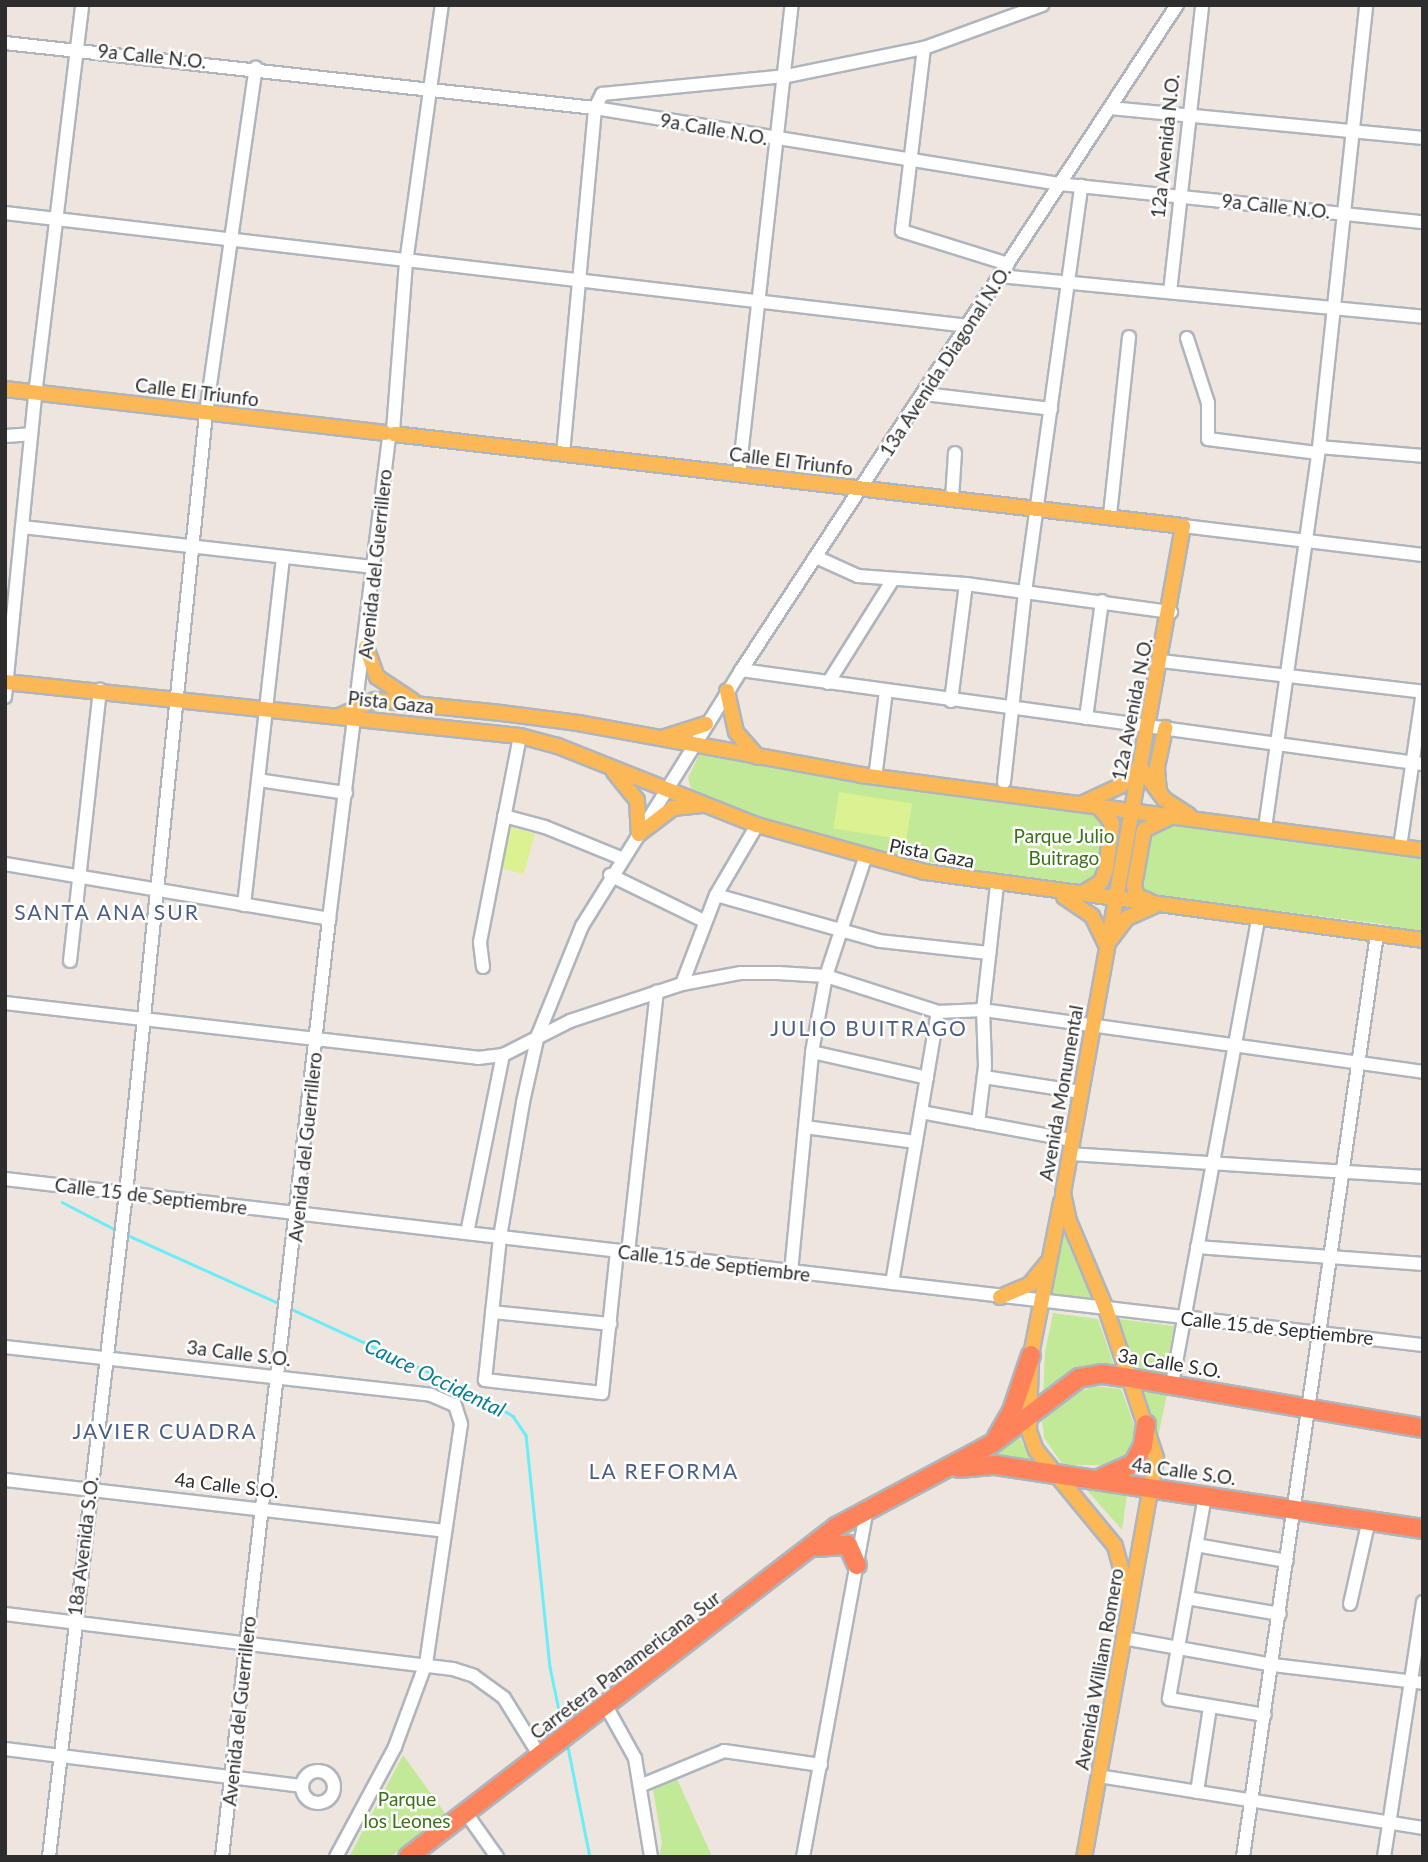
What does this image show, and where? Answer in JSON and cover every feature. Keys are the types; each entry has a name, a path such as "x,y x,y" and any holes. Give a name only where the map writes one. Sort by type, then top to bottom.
{"highway":[{"path":"993,1443 1012,1411 1031,1355"},
{"name":"3a Calle S.O.","path":"939,1473 993,1443 1079,1378 1096,1374 1172,1384 1423,1427"},
{"path":"1091,1479 1119,1473 1133,1464 1143,1446 1146,1424"},
{"name":"4a Calle S.O.","path":"939,1473 989,1464 1423,1529"},
{"name":"Carretera Panamericana Sur","path":"408,1857 867,1507 939,1473"},
{"path":"809,1549 832,1543 848,1545 857,1565"}],"main road":[{"name":"Calle El Triunfo","path":"5,389 862,489 1110,515 1183,526"},
{"name":"12a Avenida N.O.","path":"1115,899 1171,612 1183,526"},
{"path":"366,647 377,677 420,704"},
{"path":"6,687 100,690 266,710"},
{"path":"727,691 736,732 759,758"},
{"name":"Pista Gaza","path":"357,713 375,700 578,723 875,778 1423,850"},
{"name":"Pista Gaza","path":"266,710 336,718 357,713 520,736 602,763 757,825 864,859 997,885 1423,940"},
{"path":"657,738 706,724"},
{"path":"1159,794 1157,767 1165,728"},
{"path":"602,763 635,794 639,834"},
{"path":"1078,804 1120,786 1140,767 1159,794 1197,819"},
{"path":"639,834 677,806 714,807"},
{"path":"1080,895 1101,882 1106,869 1112,823 1099,807"},
{"path":"1160,905 1137,896 1134,886 1144,830 1156,820 1175,816"},
{"path":"1049,891 1084,908 1107,947 1127,918 1160,905"},
{"name":"Avenida Monumental","path":"1115,899 1063,1193 1072,1230 1106,1309 1146,1424 1156,1458 1151,1488"},
{"path":"1063,1193 1031,1355 1028,1419 1033,1446 1115,1546 1124,1571 1127,1617"},
{"path":"1000,1297 1030,1284 1051,1253"},
{"name":"Avenida William Romero","path":"1084,1857 1151,1488"}],"street":[{"path":"6,687 11,578 22,527 55,219 82,5"},
{"name":"Avenida del Guerrillero","path":"222,1857 245,1644 298,1213 329,919 366,647 406,262 428,88 442,5"},
{"path":"739,474 787,76 792,5"},
{"path":"563,454 595,108 608,91 787,76 924,48 1042,5"},
{"name":"13a Avenida Diagonal N.O.","path":"610,1324 603,1393 522,1387 485,1380 500,1237 538,1035 557,980 610,875 670,789 706,724 1177,5"},
{"name":"12a Avenida N.O.","path":"1170,292 1186,115 1202,5"},
{"path":"1265,828 1307,541 1366,5"},
{"name":"9a Calle N.O.","path":"5,43 75,48 595,108 779,141 1059,184 1423,222"},
{"path":"924,48 902,231 1008,264"},
{"name":"18a Avenida S.O.","path":"49,1857 58,1755 145,1017 206,413 256,68"},
{"path":"1111,108 1423,138"},
{"path":"1004,782 1025,592 1040,508 1081,186"},
{"path":"5,213 578,283 968,326"},
{"path":"1000,276 1423,317"},
{"path":"1110,515 1129,337"},
{"path":"1187,338 1208,403 1208,439 1318,450 1423,456"},
{"path":"924,394 1051,410"},
{"path":"5,436 31,434"},
{"path":"952,499 955,453"},
{"path":"1183,526 1423,555"},
{"path":"22,527 375,567"},
{"path":"244,905 283,556"},
{"path":"816,557 858,576 892,582 965,584 1171,612"},
{"path":"828,683 892,582"},
{"path":"951,701 965,584"},
{"path":"1086,718 1102,601"},
{"path":"1161,661 1423,692 1418,763 1400,847"},
{"path":"741,670 951,701 1418,763"},
{"path":"70,961 77,876 100,690"},
{"path":"875,778 886,691"},
{"path":"483,967 480,942 520,736"},
{"path":"258,780 346,793"},
{"path":"504,816 584,841 621,858"},
{"path":"682,984 716,895 757,825"},
{"path":"790,1272 812,1052 826,976 864,859"},
{"path":"5,864 329,919"},
{"path":"610,875 704,921"},
{"path":"978,1123 985,1077 983,1010 997,885"},
{"path":"716,895 880,941 989,953"},
{"path":"1172,1384 1258,918"},
{"path":"1243,1857 1322,1334 1377,934"},
{"path":"5,1003 317,1036 478,1058 503,1055 538,1035 682,984 741,973 826,976 939,1012 983,1010 1423,1072"},
{"path":"492,1312 610,1324 623,1252 657,992"},
{"path":"892,1283 939,1012"},
{"path":"812,1052 927,1079"},
{"path":"467,1233 503,1055"},
{"path":"985,1077 1081,1092"},
{"path":"921,1112 978,1123 1071,1147 1212,1163 1423,1177"},
{"path":"805,1127 916,1142"},
{"name":"Calle 15 de Septiembre","path":"5,1179 1423,1345"},
{"path":"1197,1247 1423,1264"},
{"name":"3a Calle S.O.","path":"5,1347 443,1396 460,1414 445,1531"},
{"name":"4a Calle S.O.","path":"5,1480 445,1531"},
{"path":"1205,1496 1169,1699 1265,1714"},
{"path":"803,1857 867,1507"},
{"path":"1350,1604 1369,1520"},
{"path":"336,1857 395,1747 426,1663 445,1531"},
{"path":"1196,1545 1287,1561"},
{"path":"1187,1598 1280,1614"},
{"path":"1384,1857 1417,1682 1423,1602"},
{"path":"5,1614 426,1663 474,1676 496,1690 511,1706 540,1756"},
{"path":"1123,1638 1273,1665 1417,1682"},
{"path":"606,1706 631,1746 642,1785 651,1857"},
{"path":"1196,1792 1210,1707"},
{"path":"5,1749 301,1786"},
{"path":"642,1785 724,1751 821,1765"},
{"path":"1099,1776 1423,1829"},
{"path":"466,1813 496,1857"}],"green space":[{"name":"Parque Julio Buitrago","path":"699,755 863,783 1101,814 1107,822 1099,880 1088,887 992,874 837,844 692,792 688,778"},
{"path":"839,792 912,804 906,840 833,829"},
{"path":"1170,824 1423,858 1423,935 1382,924 1279,911 1267,915 1143,895 1149,834"},
{"path":"511,827 535,834 523,874 499,867"},
{"path":"1063,1223 1069,1247 1092,1299 1049,1295"},
{"path":"1053,1313 1098,1319 1115,1368 1083,1367 1043,1397 1045,1352"},
{"path":"1118,1319 1174,1326 1165,1374 1134,1369"},
{"path":"1139,1384 1168,1389 1157,1442 1156,1430"},
{"path":"1094,1386 1121,1389 1135,1427 1133,1444 1124,1456 1106,1465 1063,1465 1044,1438 1042,1421 1073,1394"},
{"path":"1018,1431 1023,1445 1039,1465 988,1454"},
{"path":"1085,1488 1127,1495 1122,1530"},
{"name":"Parque los Leones","path":"403,1755 447,1816 390,1857 349,1857"},
{"path":"677,1779 711,1854 709,1857 659,1857 662,1843 653,1790"}],"waterway":[{"name":"Cauce Occidental","path":"62,1202 118,1231"},
{"name":"Cauce Occidental","path":"125,1234 281,1304"},
{"name":"Cauce Occidental","path":"287,1307 472,1392 513,1416 526,1435 550,1667 563,1729"},
{"name":"Cauce Occidental","path":"567,1742 590,1857"}],"district":[{"name":"SANTA ANA SUR","path":"107,912"},
{"name":"JULIO BUITRAGO","path":"869,1028"},
{"name":"JAVIER CUADRA","path":"165,1431"},
{"name":"LA REFORMA","path":"664,1471"}]}
